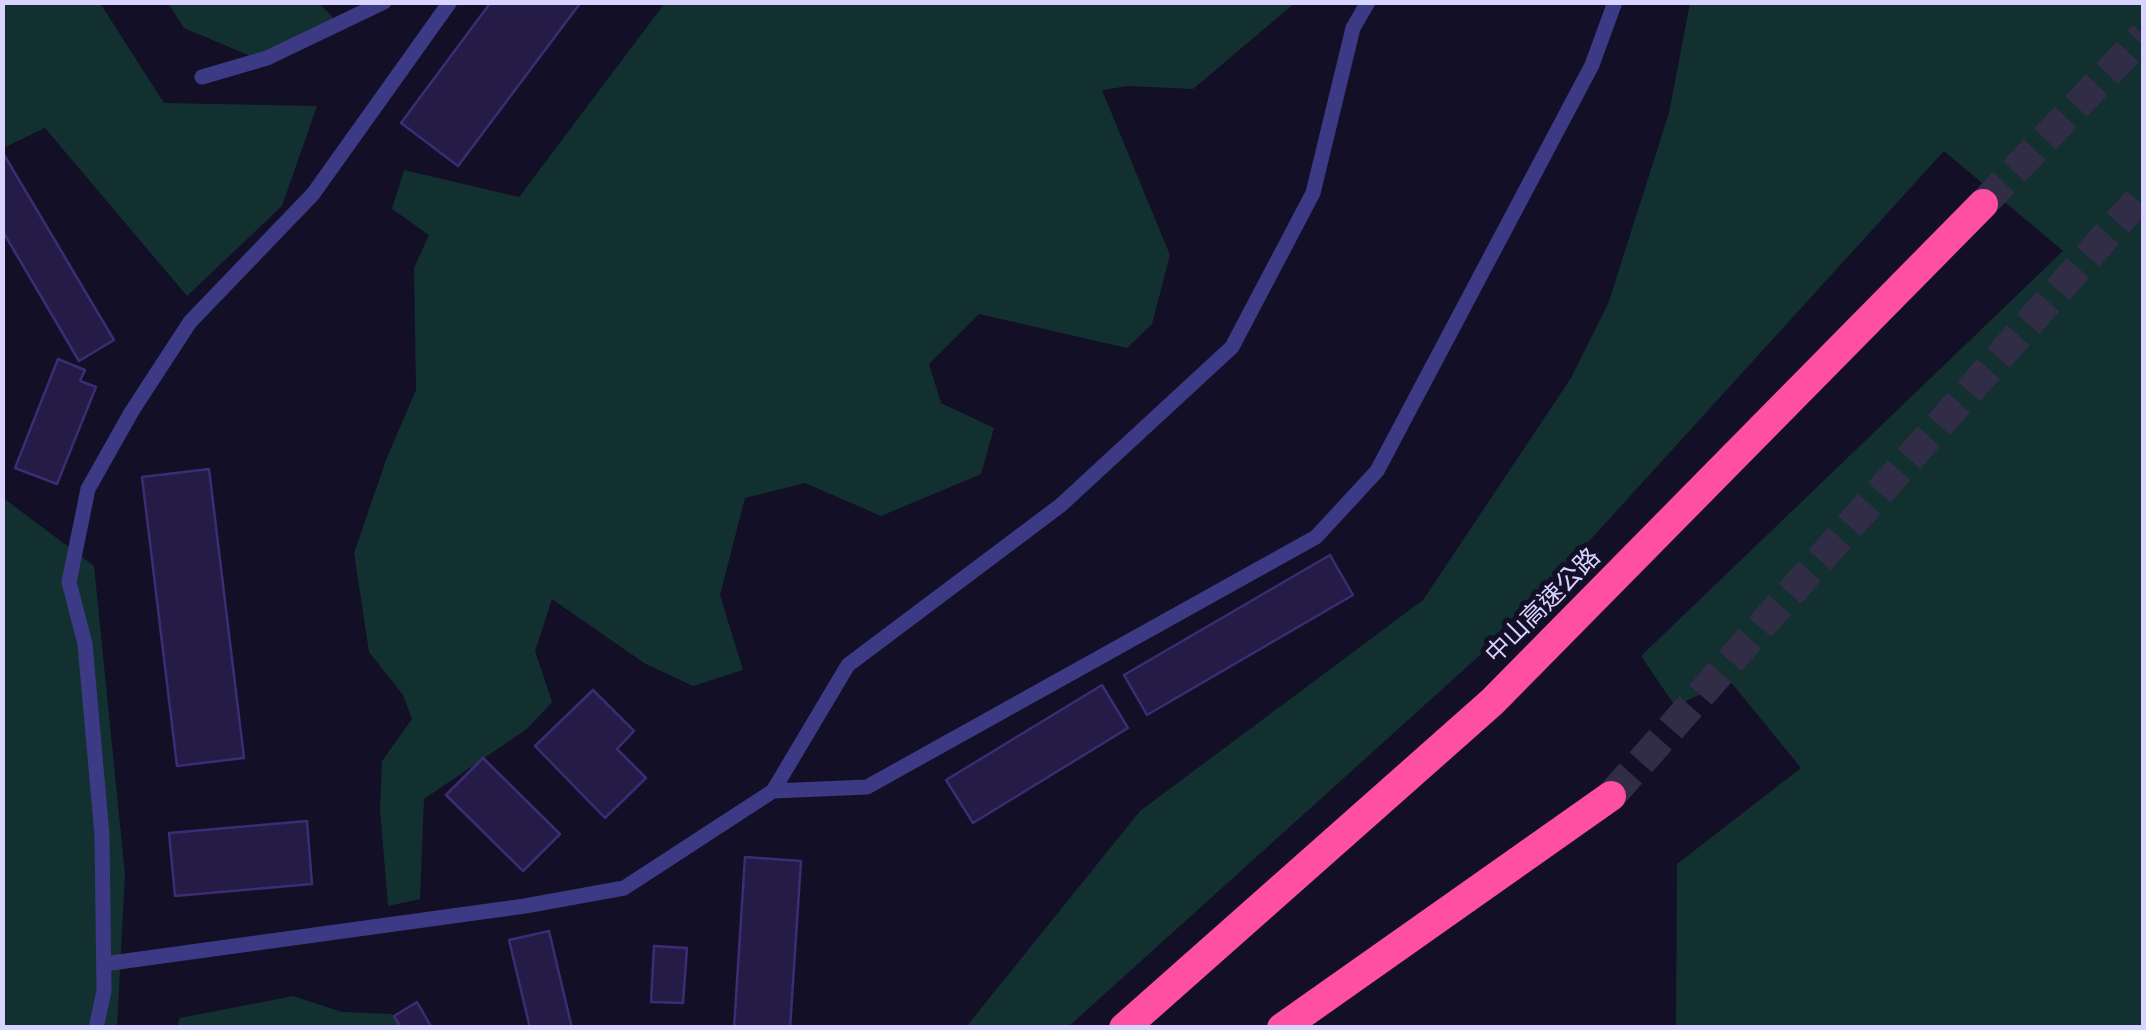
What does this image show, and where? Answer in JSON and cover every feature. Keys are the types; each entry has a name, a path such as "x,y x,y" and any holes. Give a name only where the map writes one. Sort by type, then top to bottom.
{"highway":[{"name":"中山高速公路","path":"1124,1028 1492,702 1982,204"},
{"path":"1282,1028 1611,796"}],"lane":[{"path":"202,76 267,58 384,2"},
{"path":"96,1028 104,991 102,835 85,644 69,582 88,489 132,411 190,322 314,194 450,2"},
{"path":"104,964 525,906 624,888 774,791 848,665 1061,505 1232,347 1313,193 1353,28 1368,2"},
{"path":"774,791 866,788 1316,537 1376,471 1592,65 1616,2"}],"green space":[{"path":"3,2 100,3 164,103 317,106 282,206 187,296 45,128 3,148"},
{"path":"168,3 319,3 334,19 272,65 184,28"},
{"path":"665,3 1295,3 1193,89 1129,86 1102,90 1170,255 1152,324 1127,348 979,314 929,364 941,403 994,428 981,474 881,516 805,483 745,498 720,595 743,670 693,686 644,663 552,599 535,651 552,702 527,729 424,799 420,899 388,906 380,809 382,761 412,719 403,695 369,652 354,553 386,460 416,390 414,268 429,235 392,209 404,170 519,197"},
{"path":"1690,3 2143,3 2143,1027 1676,1027 1677,864 1801,768 1730,681 1675,706 1641,656 2063,251 1944,151 1510,628 1068,1027 966,1027 1140,811 1423,600 1571,378 1608,304 1669,113"},
{"path":"2,497 94,566 125,874 117,1027 3,1027"},
{"path":"293,996 342,1012 392,1014 400,1027 177,1027 180,1018"}],"building":[{"path":"491,2 581,2 458,166 401,123"},
{"path":"3,153 114,340 79,361 2,230"},
{"path":"58,359 85,370 80,381 96,387 57,484 15,468"},
{"path":"209,469 244,758 177,766 142,477"},
{"path":"1330,555 1353,595 1147,715 1124,675"},
{"path":"1102,685 1128,728 973,823 946,780"},
{"path":"593,690 634,731 617,749 646,778 605,818 535,746"},
{"path":"483,758 560,834 523,871 446,795"},
{"path":"307,821 312,884 175,896 169,833"},
{"path":"745,857 801,861 790,1028 734,1028"},
{"path":"549,931 572,1028 530,1028 509,940"},
{"path":"654,946 687,948 683,1003 651,1002"},
{"path":"417,1002 432,1028 401,1028 394,1016"}],"tunnel":[{"path":"1983,204 2144,35"},
{"path":"1611,796 2144,193"}]}
